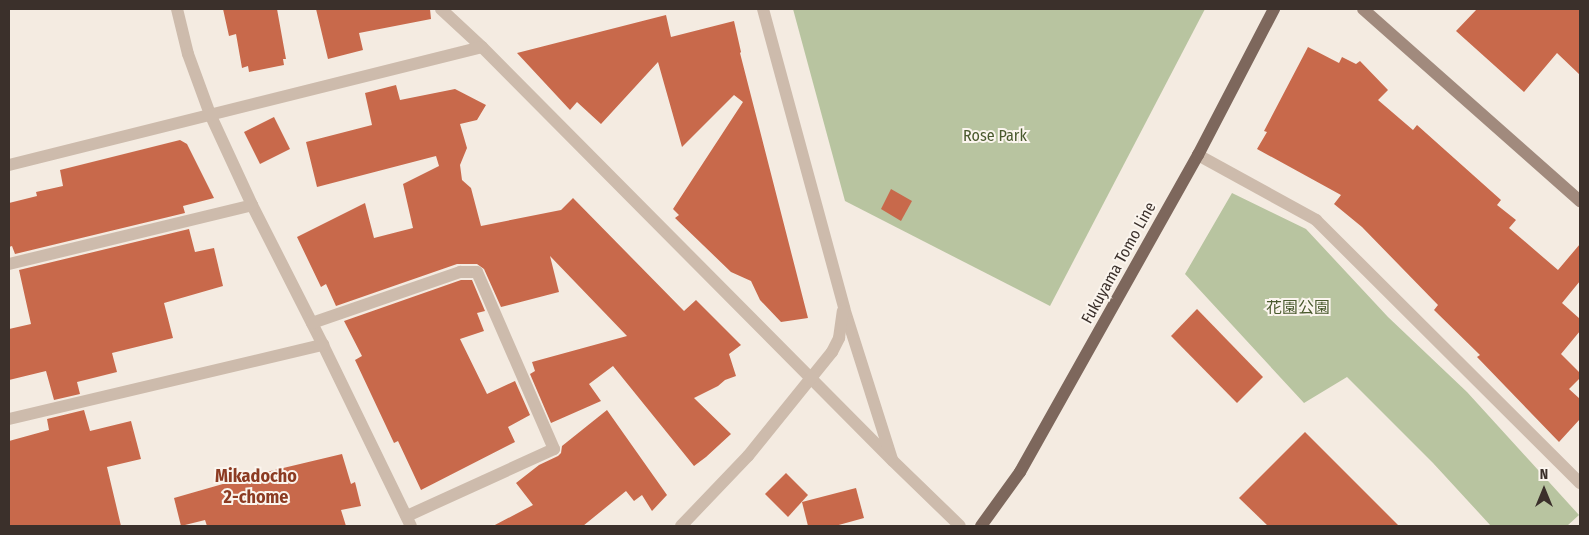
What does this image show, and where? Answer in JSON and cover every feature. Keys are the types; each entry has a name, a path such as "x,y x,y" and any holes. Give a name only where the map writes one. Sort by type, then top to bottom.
{"main road":[{"name":"Fukuyama Tomo Line","path":"981,526 1020,472 1198,155 1274,9"}],"street":[{"path":"177,9 188,54 210,114 252,205 409,521 554,449 477,272 460,272 312,323"},
{"path":"441,9 482,47 892,461 960,526"},
{"path":"764,9 844,308 892,461"},
{"path":"1363,9 1580,201"},
{"path":"9,165 482,47"},
{"path":"1198,155 1316,220 1580,484"},
{"path":"9,264 252,205"},
{"path":"682,526 748,456 812,379 832,352 839,338 844,308"},
{"path":"9,419 323,345"}],"green space":[{"name":"Rose Park","path":"793,9 1205,9 1050,306 845,201"},
{"name":"花園公園","path":"1232,193 1306,229 1388,317 1467,392 1579,515 1567,526 1491,526 1433,463 1347,377 1304,403 1185,274"}],"building":[{"path":"223,9 277,9 286,59 283,59 284,65 249,72 248,66 242,68 236,34 229,36"},
{"path":"316,9 430,9 431,19 359,33 363,50 328,59"},
{"path":"1477,9 1580,9 1580,75 1557,53 1524,92 1456,31"},
{"path":"666,15 671,37 734,21 740,53 808,318 781,322 760,300 751,281 731,272 675,218 679,215 673,209 743,102 734,95 682,147 658,62 601,124 577,102 570,110 517,53"},
{"path":"1308,47 1339,63 1342,57 1356,64 1360,61 1388,90 1378,100 1413,130 1417,125 1501,200 1497,205 1516,220 1509,228 1558,270 1580,244 1580,281 1562,303 1580,319 1580,331 1561,354 1580,373 1580,378 1569,389 1580,399 1580,419 1559,442 1477,357 1480,355 1434,310 1438,305 1362,227 1334,204 1341,195 1257,149 1267,132 1264,131"},
{"path":"396,85 400,100 455,89 486,105 477,120 460,124 467,148 460,165 462,180 471,188 481,226 561,210 573,198 684,311 696,300 741,345 729,354 736,376 725,380 718,386 694,398 731,434 706,457 694,466 613,366 589,384 601,401 551,423 530,374 535,371 532,362 627,336 550,256 559,292 501,307 484,269 477,264 457,264 336,306 326,284 321,287 297,237 365,203 374,238 413,228 403,184 439,166 436,156 317,187 306,142 372,125 365,93"},
{"path":"274,117 290,149 260,164 244,132"},
{"path":"180,140 187,144 214,198 183,206 185,213 15,254 12,246 9,247 9,203 37,196 36,192 63,186 60,170"},
{"path":"891,189 912,201 901,221 881,209"},
{"path":"189,229 195,252 214,248 223,286 164,303 173,338 112,353 117,372 77,382 80,394 54,400 46,371 9,380 9,329 31,324 19,270"},
{"path":"461,280 472,280 485,311 477,313 484,331 460,339 487,394 515,381 530,415 508,427 515,442 421,490 398,441 394,443 355,360 362,356 344,321"},
{"path":"1197,309 1263,377 1237,403 1171,336"},
{"path":"84,410 90,431 131,421 141,459 107,467 121,526 9,526 9,441 49,430 47,419"},
{"path":"607,410 667,495 652,511 642,495 634,501 626,491 583,526 493,526 533,505 516,483 539,465 558,456 561,453 562,446"},
{"path":"1305,432 1399,526 1268,526 1239,498"},
{"path":"342,454 351,484 355,482 361,506 341,510 346,526 207,526 205,520 181,526 174,498 258,474"},
{"path":"786,473 808,495 788,517 765,494"},
{"path":"856,488 864,518 835,526 808,526 802,502"}],"district":[{"name":"Mikadocho 2-chome","path":"256,487"}]}
